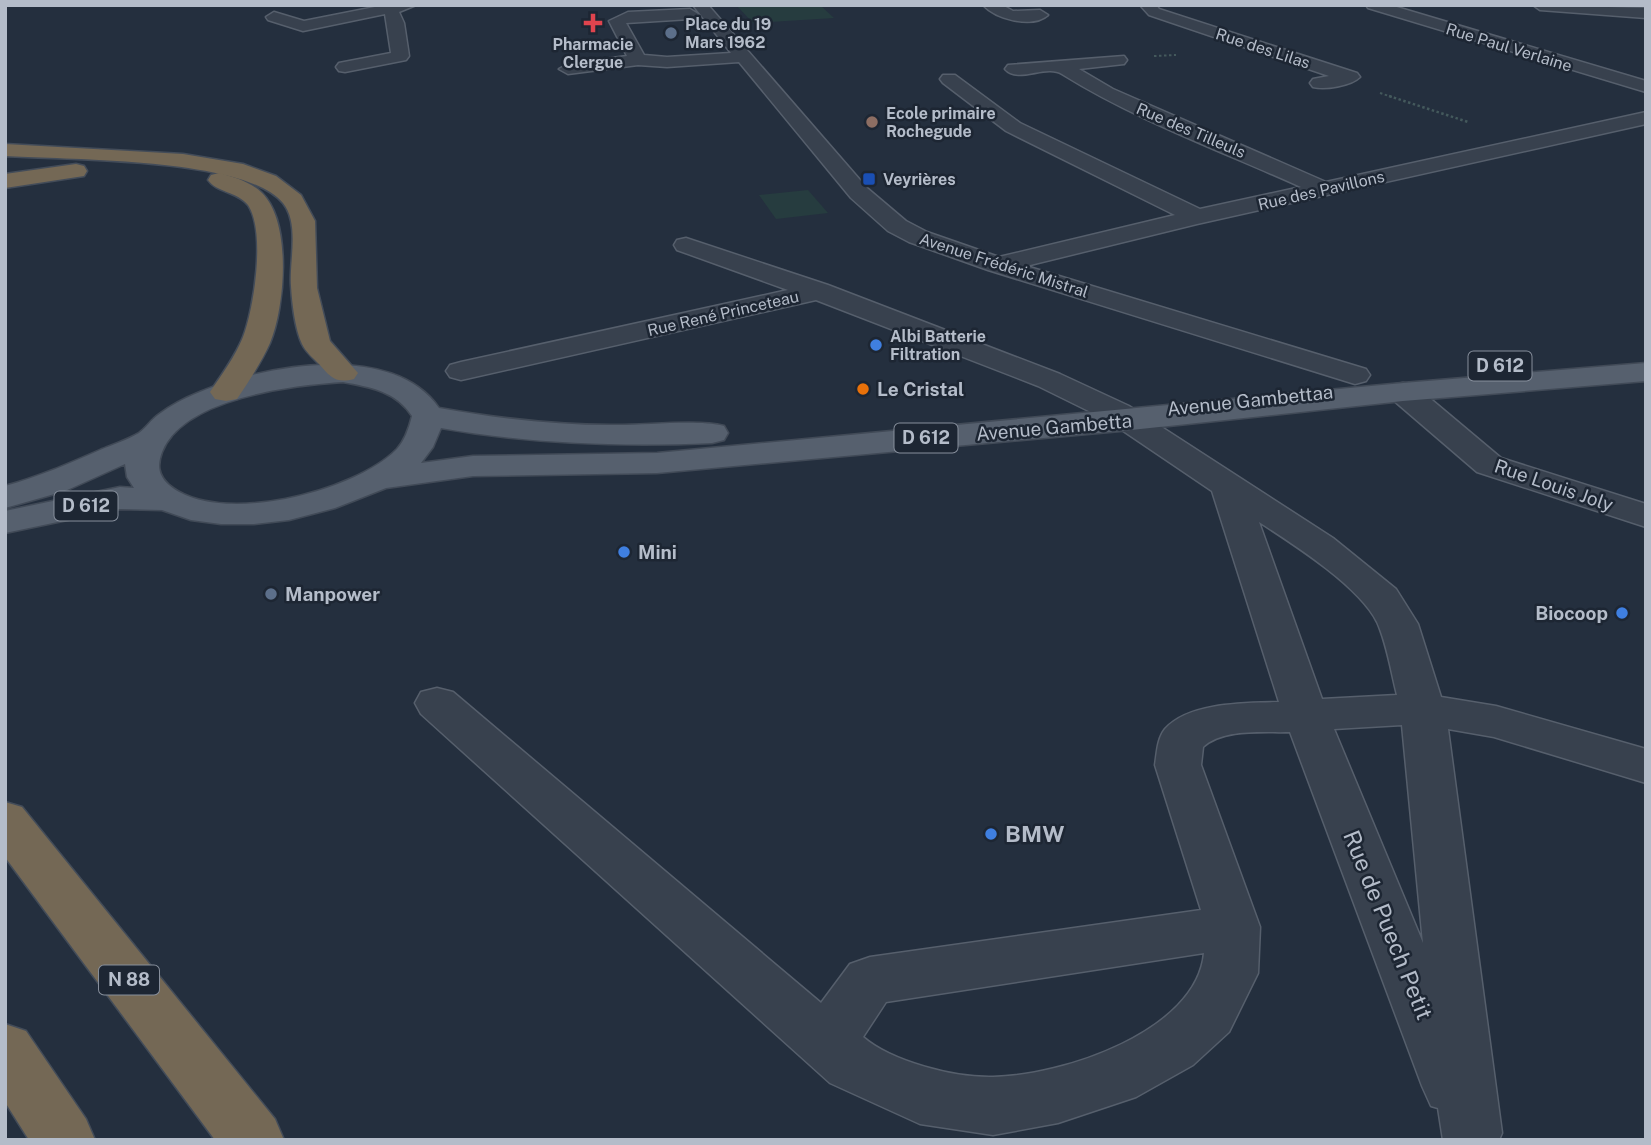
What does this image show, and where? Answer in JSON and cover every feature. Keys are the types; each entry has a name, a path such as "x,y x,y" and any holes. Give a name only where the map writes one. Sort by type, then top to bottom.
{"highway":[{"path":"5,150 183,160 243,171 268,181 293,200 303,221 304,288 316,343 343,373"},
{"path":"5,181 89,170 186,172 230,183 257,201 267,223 268,282 265,304 261,326 250,354 226,392"},
{"name":"N 88","path":"5,820 253,1140"},
{"path":"5,1050 64,1140"}],"main road":[{"name":"D 612","path":"1646,354 1379,376 1378,384 1646,361"},
{"name":"Avenue Gambetta","path":"379,478 472,466 608,465 743,455 1378,384 1646,372"},
{"path":"343,373 396,384 419,400 428,416 422,439 403,462 379,478 333,498 279,511 245,514 196,510 167,500 145,481 141,464 152,439 177,416 226,392 258,382 304,374 343,373"},
{"name":"Avenue Gambetta","path":"428,416 491,428 664,436 1116,412"},
{"name":"D 612","path":"5,497 52,484 152,439"},
{"name":"D 612","path":"5,522 120,498 167,500"}],"street":[{"path":"274,17 303,26 409,5"},
{"path":"990,5 1010,16 1040,15"},
{"name":"Rue des Lilas","path":"1147,5 1154,12 1351,77 1319,83"},
{"name":"Rue Paul Verlaine","path":"1373,5 1646,87"},
{"path":"1540,5 1646,13"},
{"path":"345,67 400,56 397,23 390,9"},
{"path":"638,60 617,21 628,17 695,10"},
{"name":"Avenue Frédéric Mistral","path":"695,10 743,57 859,193 884,216 918,237 997,265 1378,384"},
{"path":"568,69 638,60 667,62 743,57"},
{"path":"1014,69 1118,60"},
{"name":"Rue des Tilleuls","path":"1060,65 1106,93 1324,189"},
{"path":"949,79 1013,127 1196,217"},
{"name":"Rue des Pavillons","path":"997,265 1196,217 1646,118"},
{"path":"686,245 818,291"},
{"name":"Rue René Princeteau","path":"461,371 818,291 1049,380 1116,412"},
{"name":"Rue Louis Joly","path":"1378,384 1489,465 1646,516"},
{"name":"Rue de Puech Petit","path":"1116,412 1321,546 1382,598 1398,624 1423,709 1472,1136"},
{"name":"Rue de Puech Petit","path":"1229,488 1306,716 1472,1136"},
{"path":"437,703 851,1064 920,1096 993,1106 1070,1091 1115,1078 1172,1046 1209,1014 1230,973 1233,927 1178,765 1181,741 1196,728 1225,720 1423,709 1496,722 1646,766"},
{"path":"826,1042 870,981 1233,927"}],"path":[{"path":"1339,79 1532,143"}],"green space":[{"path":"736,5 820,5 834,18 753,23"},
{"path":"808,190 828,213 776,219 759,195"}],"place":[{"name":"Pharmacie Clergue","path":"593,23"},
{"name":"Place du 19 Mars 1962","path":"671,33"},
{"name":"Ecole primaire Rochegude","path":"872,122"},
{"name":"Veyrières","path":"869,179"},
{"name":"Albi Batterie Filtration","path":"876,345"},
{"name":"Le Cristal","path":"863,389"},
{"name":"Mini","path":"624,552"},
{"name":"Manpower","path":"271,594"},
{"name":"Biocoop","path":"1622,613"},
{"name":"BMW","path":"991,834"}]}
